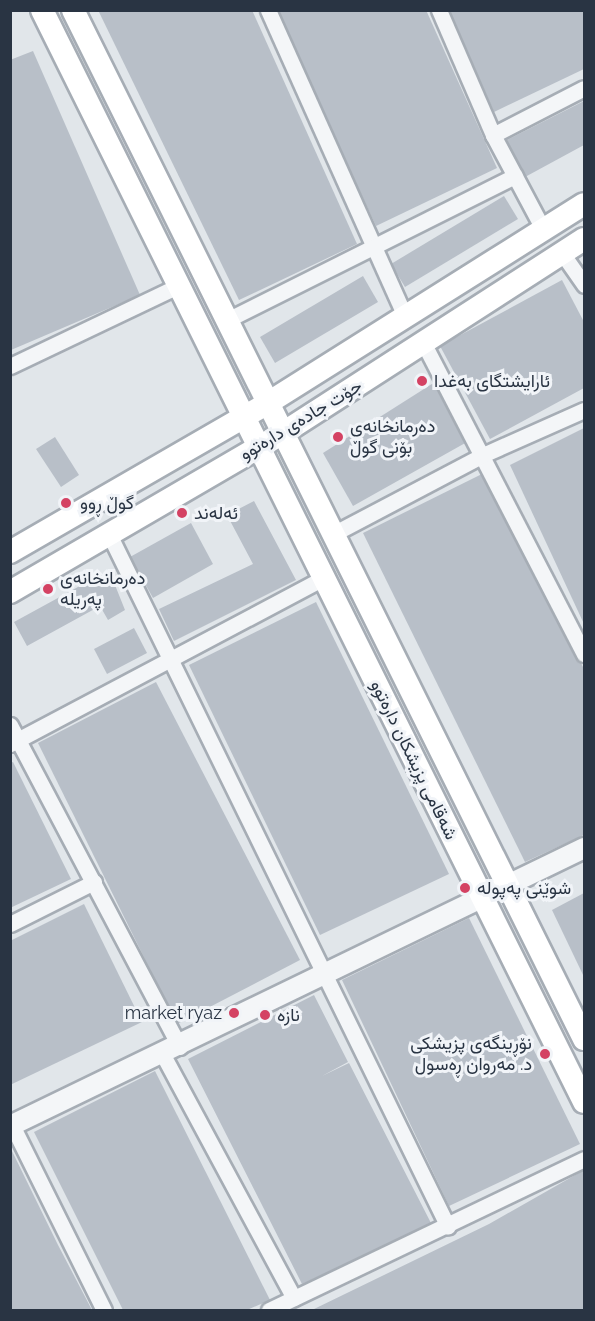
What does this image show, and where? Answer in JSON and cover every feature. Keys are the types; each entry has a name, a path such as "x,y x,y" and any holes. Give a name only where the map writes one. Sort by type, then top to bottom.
{"main road":[{"name":"شەقامی پزیشکان دارەتوو","path":"42,10 241,419 326,577 479,897 585,1102"},
{"name":"شەقامی پزیشکان دارەتوو","path":"73,10 585,1039"},
{"name":"جۆت جادەی دارەتوو","path":"10,552 268,403 404,314 585,204"},
{"name":"جۆت جادەی دارەتوو","path":"10,592 283,433 585,239"}],"street":[{"path":"268,10 377,248 404,314"},
{"path":"439,10 493,135 543,229"},
{"path":"493,135 585,88"},
{"path":"227,320 377,248 514,176"},
{"path":"562,253 585,285"},
{"path":"10,366 178,286"},
{"path":"424,344 485,454 585,654"},
{"path":"333,534 485,454 585,410"},
{"path":"109,534 166,658 448,1227"},
{"path":"14,742 166,658 326,577"},
{"path":"10,725 14,742 94,882 171,1051 294,1298"},
{"path":"104,1311 11,1125 171,1051 323,971 585,848"},
{"path":"10,924 94,882"},
{"path":"269,1311 448,1227 585,1159"}],"building":[{"path":"98,10 252,10 357,244 239,300"},
{"path":"275,10 426,10 497,168 376,226"},
{"path":"449,10 584,10 584,69 494,112"},
{"path":"33,51 140,295 11,350 10,60"},
{"path":"584,101 584,145 525,177 507,140"},
{"path":"504,196 518,219 405,287 391,264"},
{"path":"363,276 378,302 275,363 260,337"},
{"path":"562,280 584,322 584,388 490,439 440,346"},
{"path":"435,382 467,442 353,506 323,453"},
{"path":"584,428 584,624 510,465"},
{"path":"55,437 79,475 61,487 36,449"},
{"path":"486,472 584,669 584,835 525,862 363,533"},
{"path":"254,501 296,580 174,641 159,609 253,564 227,515"},
{"path":"191,523 213,564 153,598 130,557"},
{"path":"109,570 125,610 108,620 100,606 27,646 14,622"},
{"path":"316,602 449,874 320,935 189,665"},
{"path":"134,628 147,653 107,674 94,649"},
{"path":"156,682 300,960 177,1024 38,743"},
{"path":"13,762 71,879 10,908 10,763"},
{"path":"584,893 584,977 552,910"},
{"path":"84,904 142,1022 10,1085 10,941"},
{"path":"469,918 580,1144 449,1206 342,980"},
{"path":"314,995 348,1062 322,1076 349,1063 432,1225 302,1284 188,1059"},
{"path":"155,1071 270,1300 247,1310 123,1310 34,1132"},
{"path":"10,1147 58,1245 92,1310 10,1310"},
{"path":"584,1170 584,1310 312,1310 489,1224"}],"place":[{"name":"ئارایشتگای بەغدا","path":"422,381"},
{"name":"دەرمانخانەی بۆنی گوڵ","path":"338,437"},
{"name":"گوڵ ڕوو","path":"66,503"},
{"name":"ئەلەند","path":"182,513"},
{"name":"دەرمانخانەی پەریلە","path":"48,589"},
{"name":"شوێنی پەپولە","path":"465,888"},
{"name":"market ryaz","path":"234,1013"},
{"name":"نازە","path":"265,1015"},
{"name":"نۆڕینگەی پزیشکی د. مەروان ڕەسول","path":"545,1054"}]}
